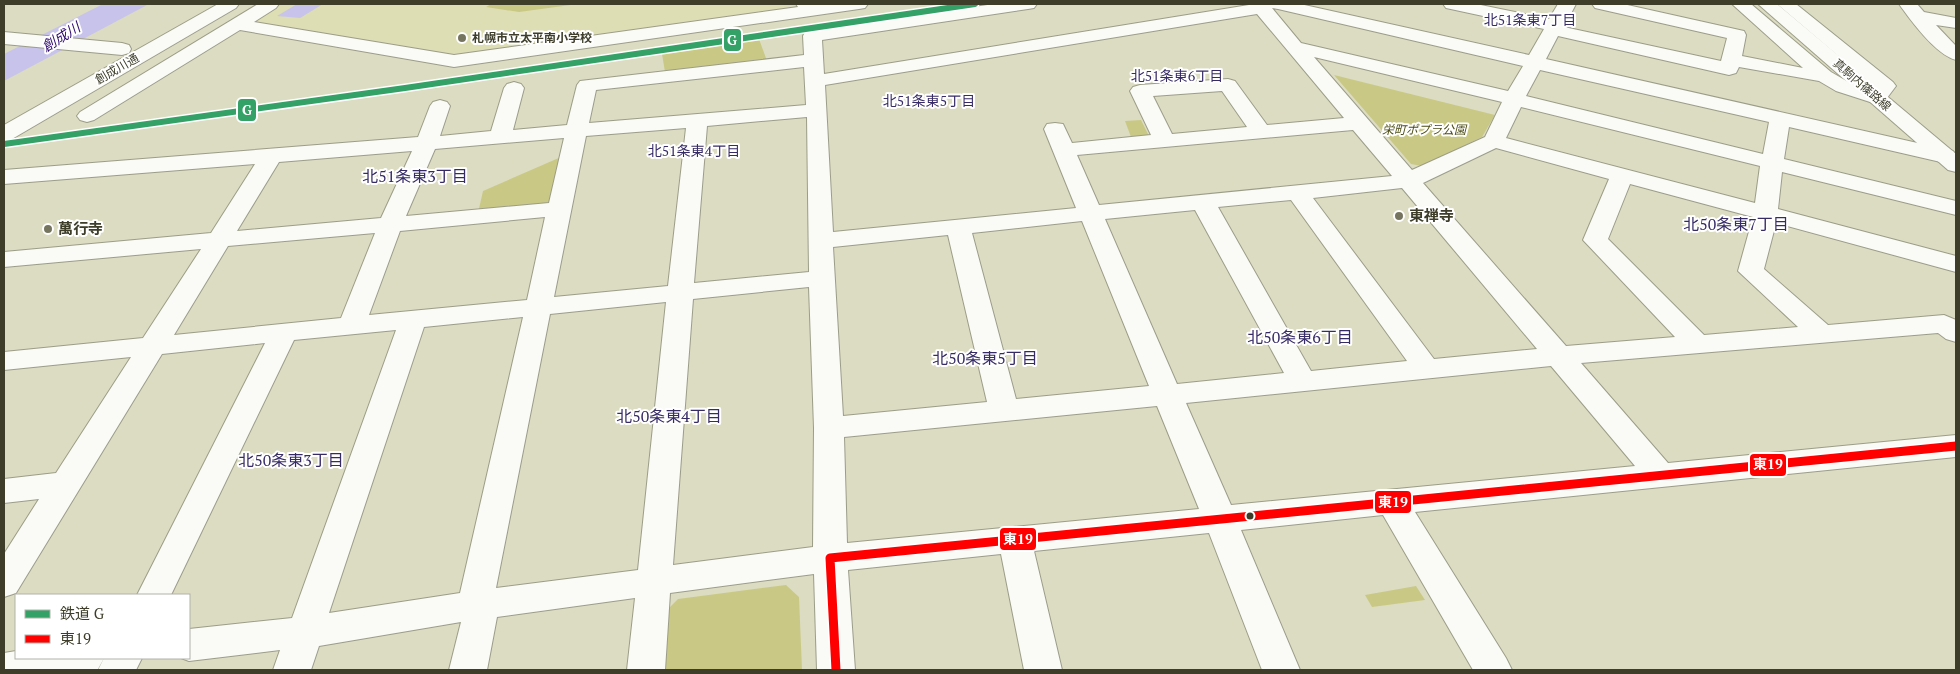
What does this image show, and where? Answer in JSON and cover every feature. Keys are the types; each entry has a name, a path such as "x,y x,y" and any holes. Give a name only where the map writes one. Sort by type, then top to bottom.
{"main road":[{"name":"創成川通","path":"4,115 202,4"},
{"name":"創成川通","path":"4,134 230,4"},
{"path":"87,116 270,4"},
{"path":"236,24 454,61 571,46 814,7 860,4"},
{"path":"836,670 830,558 829,428 817,110 812,36 1028,4"},
{"path":"1452,4 1729,69 1737,35 1601,4"},
{"path":"821,241 1408,181 1494,141 1514,99 1567,4"},
{"path":"1741,4 1824,76 1843,87 1877,98 1886,86 1786,4"},
{"name":"真駒内篠路線","path":"1767,4 1951,160"},
{"path":"1268,5 1294,47 1661,476"},
{"path":"468,670 479,622 478,592 587,85 814,70 1023,46 1268,5 1536,62 1780,118 1951,160"},
{"path":"1007,7 1023,46"},
{"path":"1913,10 1956,23"},
{"path":"1913,10 1945,47 1956,54"},
{"path":"4,38 122,49"},
{"path":"1294,47 1956,208"},
{"path":"1732,60 1803,74 1824,76"},
{"path":"1165,141 1140,91 1228,85 1261,132"},
{"path":"500,136 514,88"},
{"path":"351,326 390,225 427,142 440,106"},
{"path":"4,177 272,157 427,142 817,110"},
{"path":"1780,118 1766,214 1751,271 1822,334"},
{"path":"646,670 697,120"},
{"path":"1281,670 1220,519 1060,139 1165,141 1358,123"},
{"path":"1494,141 1956,264"},
{"path":"4,583 272,157"},
{"path":"1622,176 1595,240 1697,344"},
{"path":"1298,193 1427,369"},
{"path":"1203,202 1303,382"},
{"path":"4,259 559,209"},
{"path":"958,227 1004,412"},
{"path":"4,361 822,278"},
{"path":"292,670 413,320"},
{"path":"829,428 1697,344 1944,324 1956,333"},
{"path":"154,594 284,333"},
{"path":"190,645 306,632 478,606 830,558 1956,446"},
{"path":"4,492 66,484"},
{"path":"1392,502 1492,670"},
{"path":"1015,539 1044,670"},
{"path":"4,669 78,659"}],"shaded area":[{"name":"札幌市立太平南小学校","path":"280,4 787,4 787,9 451,55 252,22"}],"green space":[{"path":"491,4 578,4 519,12 486,7"},
{"path":"759,39 767,61 665,72 662,54"},
{"name":"栄町ポプラ公園","path":"1334,75 1495,115 1482,137 1422,166 1411,164"},
{"path":"1141,120 1149,136 1131,137 1125,121"},
{"path":"561,157 552,200 545,205 478,213 483,191"},
{"path":"786,585 799,597 802,670 664,670 669,608 678,599"},
{"path":"1416,586 1425,600 1372,607 1365,595"}],"water":[{"name":"創成川","path":"103,4 149,4 4,81 4,54"},
{"path":"297,4 323,4 300,18 277,16"}],"rail line":[{"name":"G","path":"4,144 405,88 975,4"}],"transit line":[{"name":"東19","path":"830,558 1956,446"},
{"name":"東19","path":"830,558 836,670"}],"place":[{"name":"札幌市立太平南小学校","path":"462,38"},
{"name":"東禅寺","path":"1399,216"},
{"name":"萬行寺","path":"48,229"}],"district":[{"name":"北51条東7丁目","path":"1530,20"},
{"name":"北51条東6丁目","path":"1177,76"},
{"name":"北51条東5丁目","path":"929,101"},
{"name":"北51条東4丁目","path":"694,151"},
{"name":"北51条東3丁目","path":"415,176"},
{"name":"北50条東7丁目","path":"1736,224"},
{"name":"北50条東6丁目","path":"1300,337"},
{"name":"北50条東5丁目","path":"985,358"},
{"name":"北50条東4丁目","path":"669,416"},
{"name":"北50条東3丁目","path":"291,460"}]}
